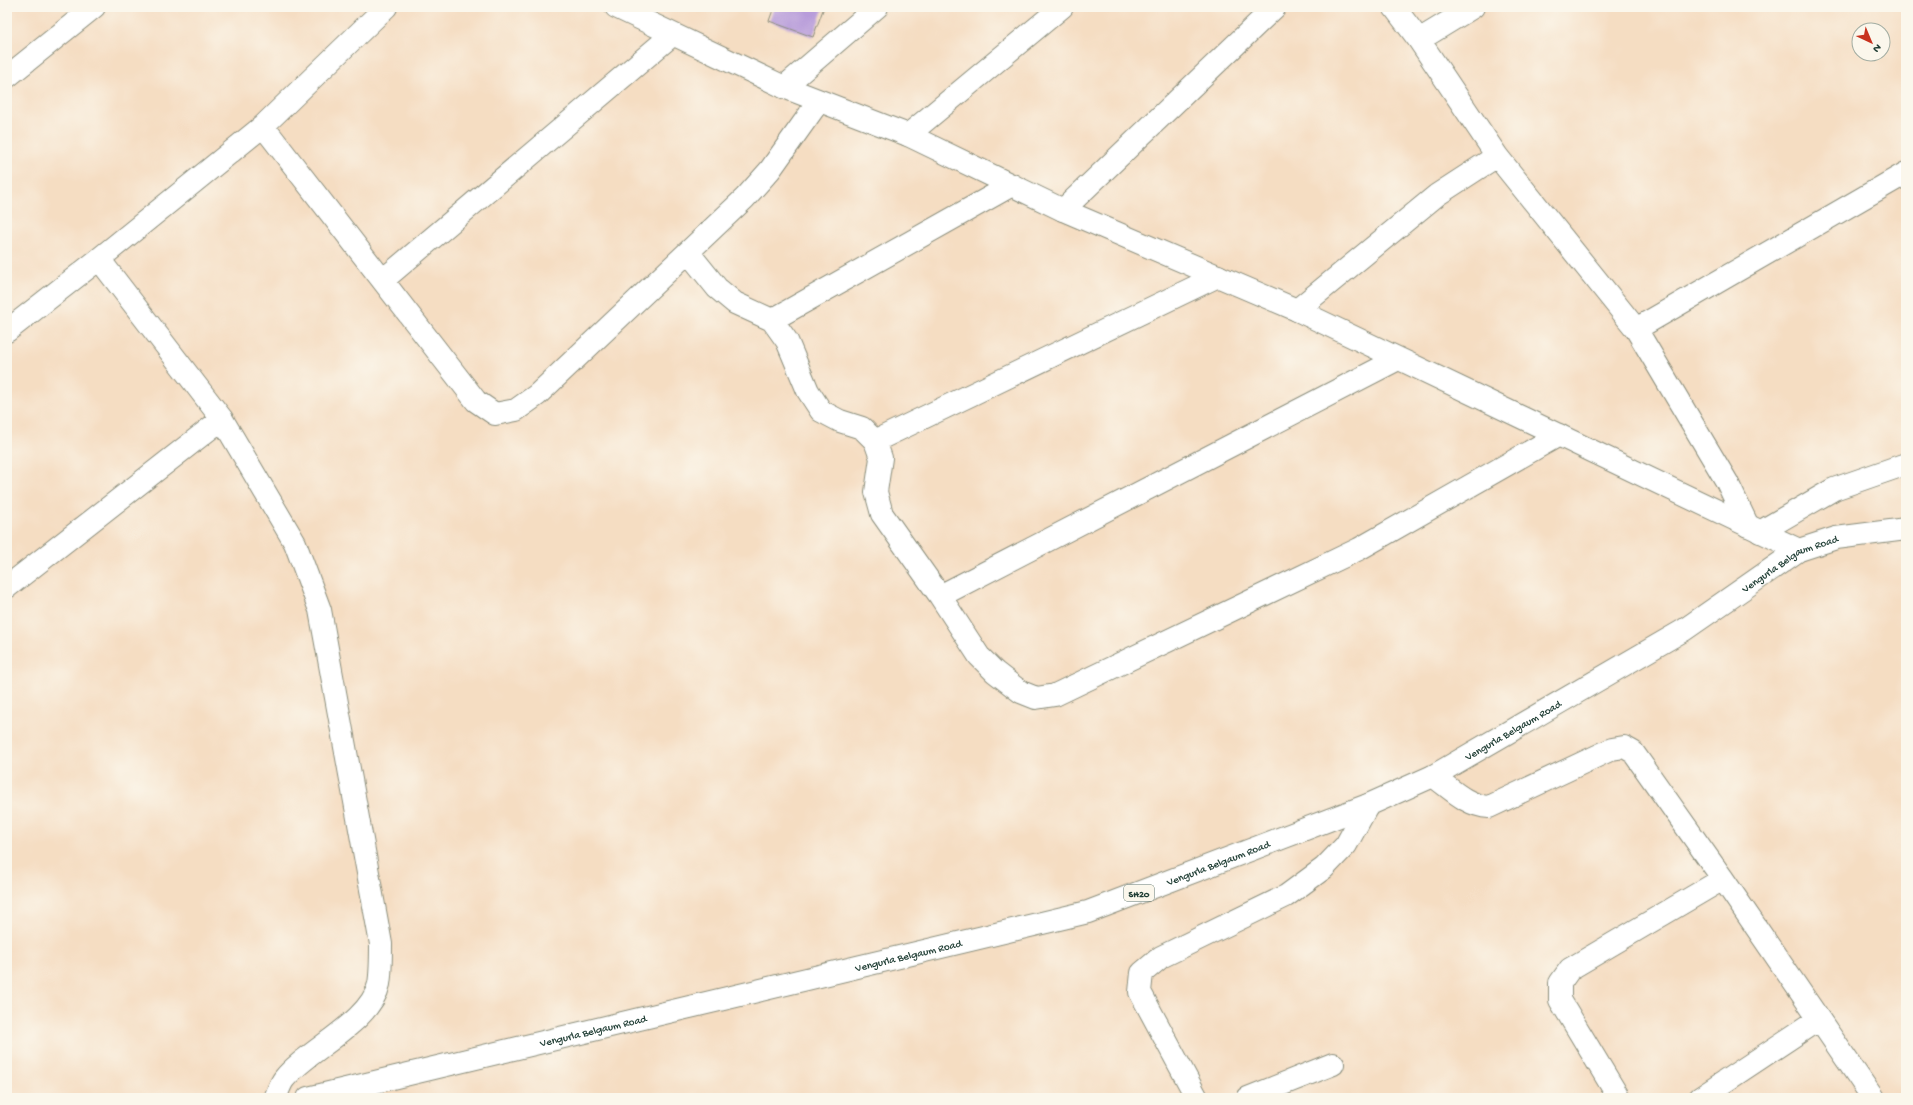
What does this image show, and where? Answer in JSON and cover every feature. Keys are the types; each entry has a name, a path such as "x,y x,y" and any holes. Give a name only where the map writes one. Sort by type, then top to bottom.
{"street":[{"path":"7,77 94,7"},
{"path":"7,331 100,259 263,126 386,7"},
{"path":"616,7 672,35 784,87 908,136 1063,210 1297,310 1799,550"},
{"path":"784,87 877,7"},
{"path":"908,136 1062,7"},
{"path":"1063,210 1275,7"},
{"path":"1394,7 1419,40 1496,156 1636,329 1754,529"},
{"path":"1419,40 1473,7"},
{"path":"383,280 672,35"},
{"path":"263,126 476,401 494,414 516,410 536,395 745,198 770,170 819,101"},
{"path":"1297,310 1437,195 1496,156"},
{"path":"1636,329 1906,173"},
{"path":"772,320 1012,185"},
{"path":"688,252 717,288 735,303 772,320 787,341 808,391 821,411 840,421 862,428 875,441 881,458 876,492 882,514 940,596 979,656 995,672 1021,692 1036,698 1055,695 1359,549 1559,435"},
{"path":"100,259 222,419 294,543 320,610 382,944 379,985 368,1006 334,1038 302,1062 284,1079 275,1098"},
{"path":"875,441 1218,276"},
{"path":"940,596 1398,359"},
{"path":"7,587 222,419"},
{"path":"1754,529 1834,489 1906,464"},
{"name":"Vengurla Belgaum Road","path":"308,1098 1088,912 1368,805 1433,776 1684,630 1799,550 1836,538 1906,529"},
{"path":"1433,776 1469,802 1478,807 1488,807 1612,750 1624,747 1633,752 1723,878 1873,1098"},
{"path":"1197,1098 1140,992 1142,973 1162,957 1286,896 1318,872 1346,845 1368,805"},
{"path":"1620,1098 1560,1000 1560,983 1570,969 1723,878"},
{"path":"1700,1098 1819,1019"},
{"path":"1248,1098 1333,1064"}],"building":[{"path":"774,7 824,7 813,37 769,21"}]}
